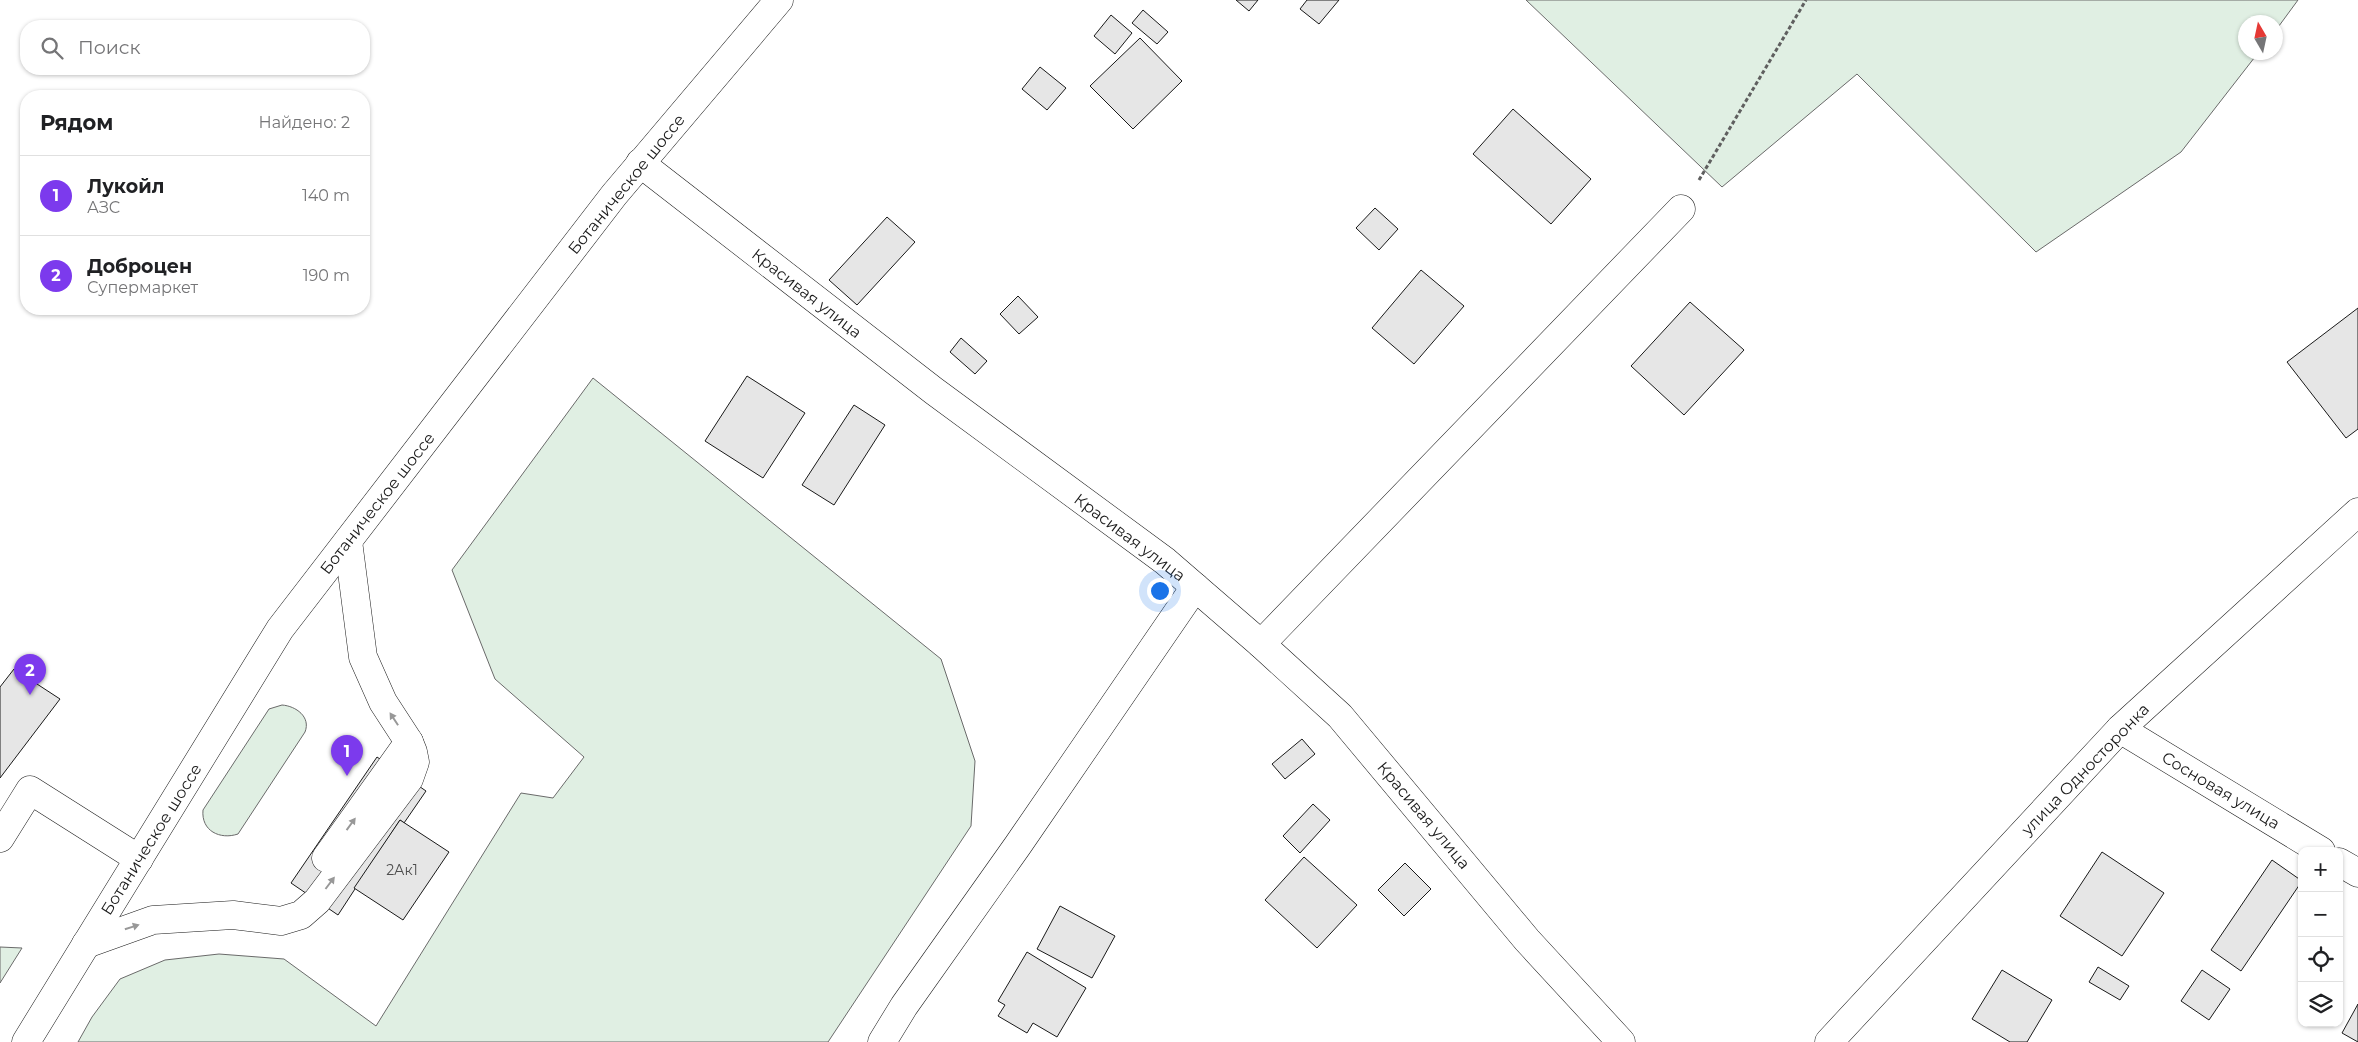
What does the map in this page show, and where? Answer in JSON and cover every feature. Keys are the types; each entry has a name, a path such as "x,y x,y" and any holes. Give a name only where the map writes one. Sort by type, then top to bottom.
{"street":[{"name":"Ботаническое шоссе","path":"26,1042 280,629 640,164 779,0"},
{"name":"Красивая улица","path":"640,164 926,385 1165,561 1261,644 1340,716 1527,940 1621,1042"},
{"path":"1261,644 1682,209"},
{"name":"улица Односторонка","path":"1829,1042 2120,729 2358,512"},
{"path":"86,944 153,920 233,915 281,921 302,915 317,901 409,779 415,762 409,742 383,702 362,657 348,541"},
{"path":"882,1042 904,1006 1196,587"},
{"name":"Сосновая улица","path":"2120,729 2314,847"},
{"path":"0,838 30,790 139,859"},
{"path":"2343,864 2358,873"}],"path":[{"path":"1682,209 1806,0"}],"green space":[{"path":"1526,0 2298,0 2283,20 2283,15 2238,15 2238,60 2253,60 2181,152 2036,252 1857,74 1722,187"},
{"path":"593,378 941,659 975,761 971,826 828,1042 78,1042 92,1017 120,979 165,960 219,954 284,959 376,1026 521,793 553,798 584,757 495,679 452,570"},
{"path":"282,705 301,713 306,722 305,732 238,834 231,836 218,835 208,828 205,823 203,810 269,709"},
{"path":"0,947 22,948 0,983"}],"building":[{"path":"1236,0 1258,0 1249,11"},
{"path":"1307,0 1339,0 1319,24 1300,9"},
{"path":"1143,10 1168,32 1157,44 1132,23"},
{"path":"1111,15 1132,33 1115,54 1094,36"},
{"path":"1140,38 1182,81 1133,129 1090,86"},
{"path":"1040,67 1066,88 1047,110 1022,89"},
{"path":"1513,109 1591,179 1551,224 1473,154"},
{"path":"1375,208 1398,229 1379,250 1356,228"},
{"path":"887,217 915,242 857,305 829,280"},
{"path":"1421,270 1464,306 1414,364 1372,328"},
{"path":"1018,296 1038,317 1019,334 1000,314"},
{"path":"1690,302 1744,350 1684,415 1631,366"},
{"path":"2358,308 2358,429 2346,438 2287,362"},
{"path":"961,338 987,361 975,374 950,352"},
{"path":"747,376 805,413 763,478 705,441"},
{"path":"854,405 885,425 834,505 802,485"},
{"path":"14,669 60,699 0,778 0,687"},
{"path":"1302,739 1315,754 1285,779 1272,764"},
{"path":"377,757 426,791 404,823 400,820 338,915 291,883"},
{"path":"1313,804 1330,820 1300,853 1283,836"},
{"path":"400,820 449,852 403,920 354,888"},
{"path":"2102,852 2164,893 2122,956 2060,916"},
{"path":"1304,857 1357,905 1317,948 1265,900"},
{"path":"2272,860 2298,878 2298,887 2241,971 2211,950"},
{"path":"1405,863 1431,889 1404,916 1378,890"},
{"path":"1060,906 1115,936 1092,978 1037,949"},
{"path":"1027,952 1086,988 1057,1037 1033,1023 1027,1033 998,1016 1005,1005 998,1001"},
{"path":"2098,967 2129,986 2120,1000 2089,982"},
{"path":"2002,970 2052,1000 2027,1042 2010,1042 1972,1019"},
{"path":"2202,970 2230,989 2209,1020 2181,1001"},
{"path":"2358,1004 2358,1042 2342,1033"}],"place":[{"name":"Доброцен","path":"30,695"},
{"name":"Лукойл","path":"347,776"}]}
